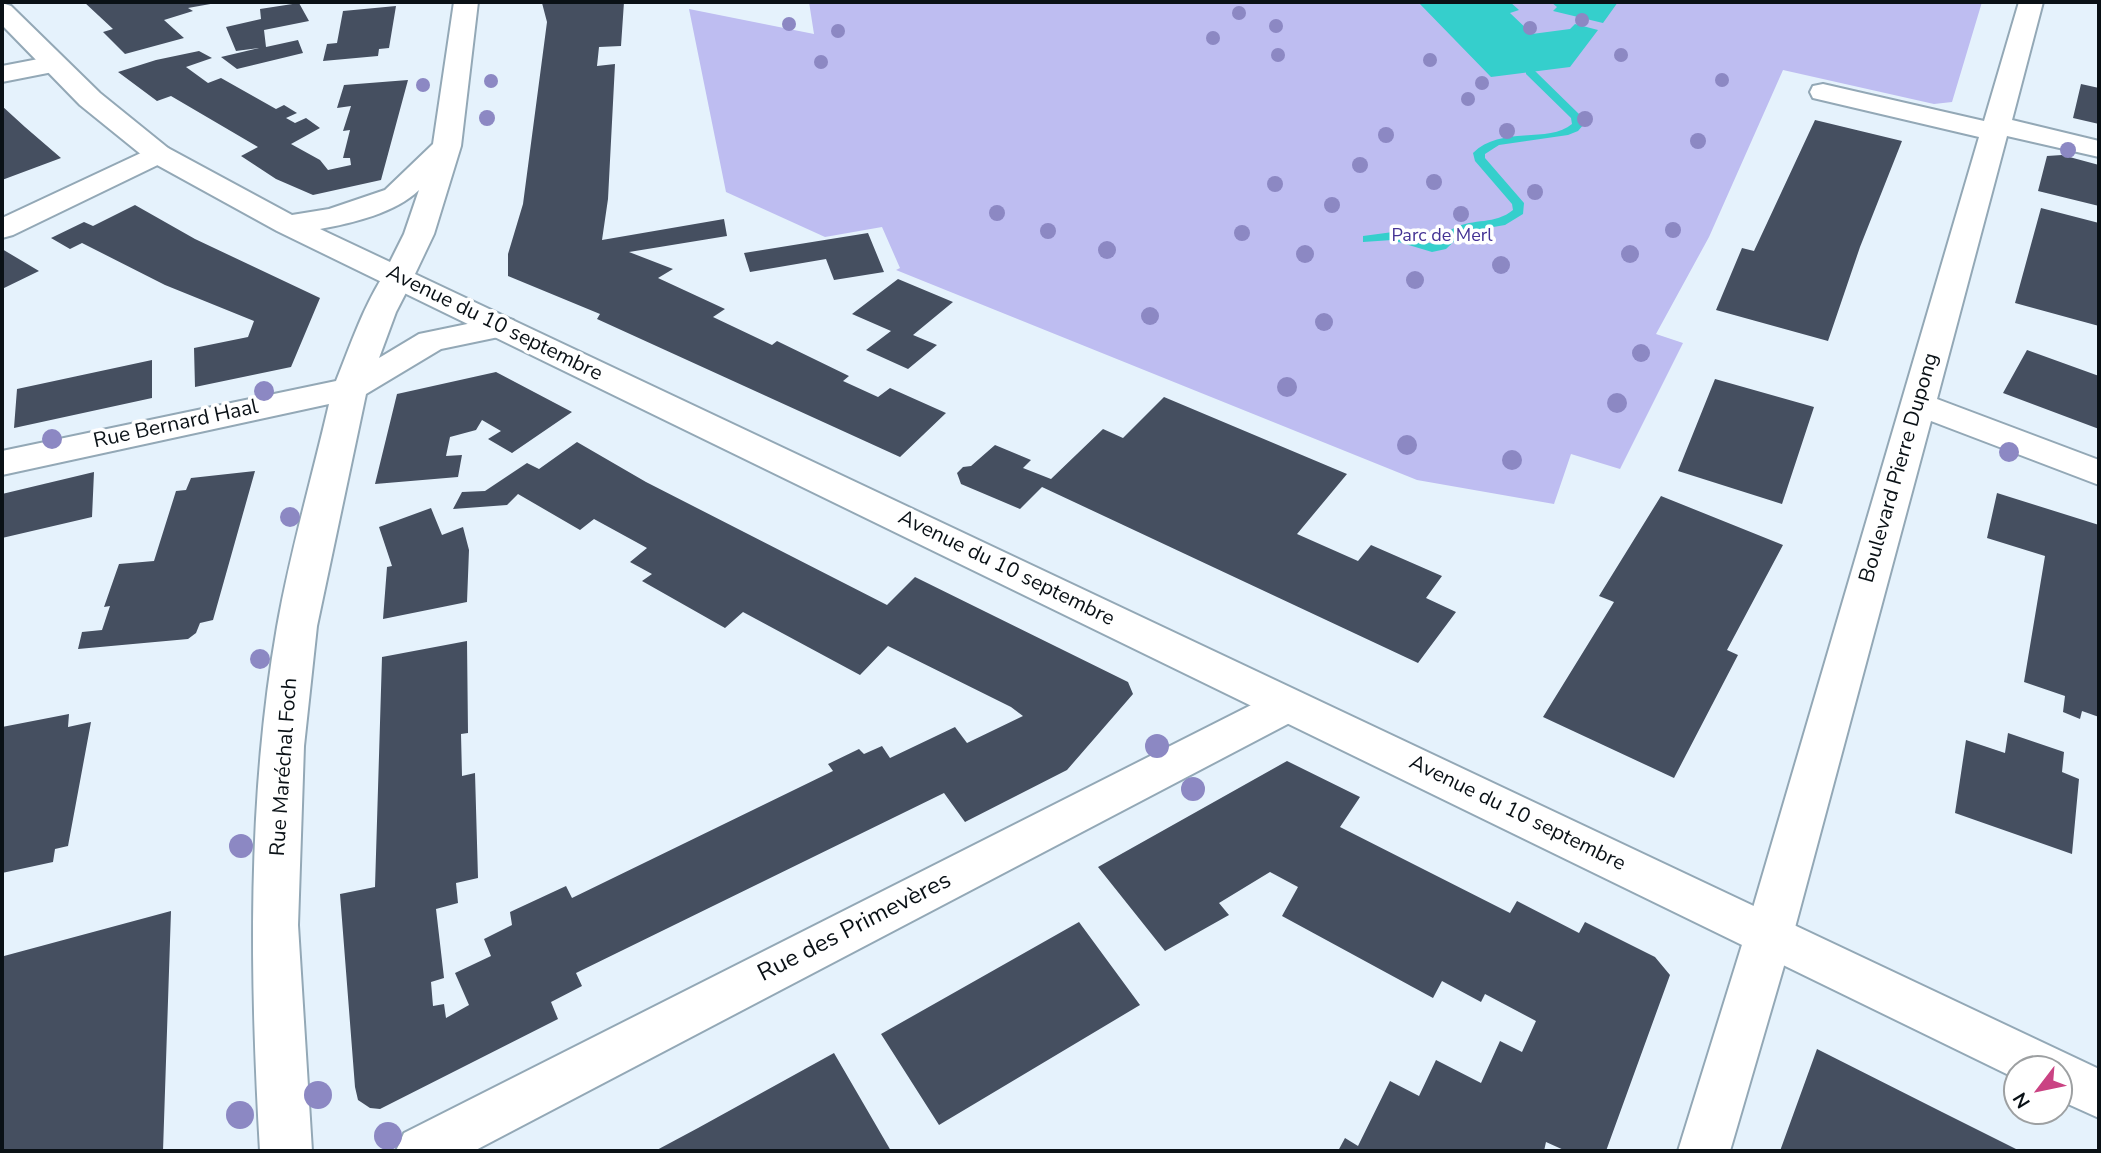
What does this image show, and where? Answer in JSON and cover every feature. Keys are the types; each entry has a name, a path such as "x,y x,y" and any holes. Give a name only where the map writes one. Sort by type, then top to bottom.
{"street":[{"name":"Rue Maréchal Foch","path":"286,1151 275,925 284,746 297,626 350,389 380,312 419,234 447,146 466,2"},
{"name":"Boulevard Pierre Dupong","path":"1704,1151 1769,935 2031,2"},
{"name":"Avenue du 10 septembre","path":"2,11 90,99 158,154 288,225 2019,1055"},
{"path":"2,74 54,64"},
{"path":"1823,92 2099,149"},
{"path":"288,225 335,217 395,196 447,146"},
{"path":"2,229 158,154"},
{"path":"350,389 431,341 501,327"},
{"name":"Rue Bernard Haal","path":"2,463 350,389"},
{"path":"1918,404 2099,473"},
{"name":"Rue des Primevères","path":"422,1151 1288,705"},
{"path":"2073,1081 2099,1094"}],"green space":[{"name":"Parc de Merl","path":"809,2 1982,2 1952,102 1934,104 1783,70 1709,237 1656,334 1683,343 1620,469 1571,454 1554,504 1417,480 896,270 900,268 882,227 825,237 726,192 689,9 814,34"}],"shaded area":[{"path":"1418,2 1510,2 1519,10 1510,13 1532,34 1570,29 1575,24 1598,30 1570,67 1491,77"},
{"path":"1551,2 1618,2 1603,23 1553,11 1557,7"}],"building":[{"path":"84,2 216,3 188,8 193,11 164,20 184,38 125,54 103,32 113,29"},
{"path":"624,2 621,46 599,47 597,66 615,64 608,199 602,240 724,219 727,236 629,252 673,269 658,278 725,309 713,317 772,345 777,341 849,376 843,381 878,397 890,388 946,413 900,457 597,319 600,314 508,276 508,254 523,204 547,22 542,3"},
{"path":"299,3 309,21 264,30 266,47 298,40 303,53 237,69 221,57 259,48 236,51 226,27 261,19 260,9"},
{"path":"396,6 389,48 379,49 378,56 323,61 327,44 337,43 343,11"},
{"path":"199,51 212,58 186,67 208,83 221,78 276,109 284,105 297,113 286,118 295,123 306,118 320,128 291,144 320,160 328,170 351,165 350,158 343,158 350,130 343,131 351,106 337,108 344,85 408,80 381,180 313,195 276,179 241,156 258,147 171,96 157,101 118,72"},
{"path":"2081,84 2099,88 2099,124 2073,118"},
{"path":"2,106 25,127 61,158 2,180"},
{"path":"1815,120 1902,141 1860,247 1828,341 1716,310 1742,248 1754,251"},
{"path":"2062,155 2099,165 2099,206 2038,191 2047,156"},
{"path":"135,205 195,239 320,298 291,367 195,387 194,348 248,337 254,321 165,285 82,243 70,249 51,238 84,222 93,226"},
{"path":"2041,208 2099,223 2099,326 2015,303"},
{"path":"868,233 884,272 834,280 826,259 750,272 744,253"},
{"path":"2,249 39,271 2,289"},
{"path":"898,279 953,302 913,335 937,345 908,369 866,350 891,331 852,314"},
{"path":"2027,350 2099,376 2099,429 2003,393"},
{"path":"152,360 152,398 14,428 17,389"},
{"path":"496,372 572,412 512,453 488,439 501,431 482,420 476,430 450,437 446,456 462,455 458,477 375,484 397,394"},
{"path":"1715,379 1814,407 1782,504 1678,471"},
{"path":"1164,397 1347,474 1297,534 1358,561 1371,545 1442,576 1426,598 1456,612 1418,663 1042,487 1020,509 961,484 957,473 963,467 971,466 995,445 1031,460 1023,468 1051,479 1103,429 1123,438"},
{"path":"577,442 646,482 887,605 915,577 1128,682 1133,694 1067,770 965,822 944,793 576,973 582,986 551,1002 558,1019 380,1109 370,1108 358,1100 355,1087 340,894 375,887 382,657 467,641 468,733 461,734 462,776 475,773 478,878 456,883 458,903 436,909 444,978 431,982 433,1006 444,1004 446,1018 469,1005 455,973 491,956 484,939 512,925 510,912 566,886 572,898 833,771 828,764 859,749 864,754 882,746 890,758 955,727 967,743 1023,716 1011,707 888,646 860,675 743,612 725,628 642,581 652,574 630,562 647,548 594,519 580,530 518,494 507,505 453,509 462,492 485,491 527,463 539,469"},
{"path":"255,471 213,620 200,623 196,633 188,639 78,649 82,632 102,630 110,606 104,607 119,564 154,561 176,491 186,490 191,478"},
{"path":"94,472 92,517 2,538 2,494"},
{"path":"1997,493 2099,525 2099,717 2082,711 2080,719 2063,712 2065,696 2024,682 2045,556 1987,538"},
{"path":"1661,496 1783,545 1727,650 1738,655 1674,778 1543,717 1614,602 1599,596"},
{"path":"431,508 442,535 463,527 469,550 467,602 383,619 387,567 392,566 379,527"},
{"path":"69,714 68,727 91,722 68,846 55,849 53,862 2,873 2,727"},
{"path":"2008,733 2064,752 2062,772 2079,779 2072,854 1955,813 1966,740 2005,753"},
{"path":"1287,761 1360,797 1340,827 1510,913 1517,901 1579,933 1585,922 1655,957 1670,975 1606,1151 1566,1151 1546,1142 1544,1151 1338,1151 1345,1138 1358,1146 1390,1081 1419,1096 1436,1060 1481,1083 1500,1041 1522,1052 1536,1021 1485,994 1481,1002 1442,981 1433,998 1282,916 1298,887 1270,872 1219,903 1229,915 1165,951 1098,867"},
{"path":"171,911 163,1151 2,1151 4,956"},
{"path":"1079,922 1140,1005 939,1125 881,1034"},
{"path":"1817,1049 1942,1112 2020,1151 1780,1151"},
{"path":"834,1053 891,1151 655,1151 698,1128"}],"waterway":[{"path":"1367,239 1393,236 1432,248 1442,246 1460,229 1500,223 1519,211 1518,203 1479,159 1479,153 1496,142 1564,133 1578,124 1576,117 1530,72"}]}
